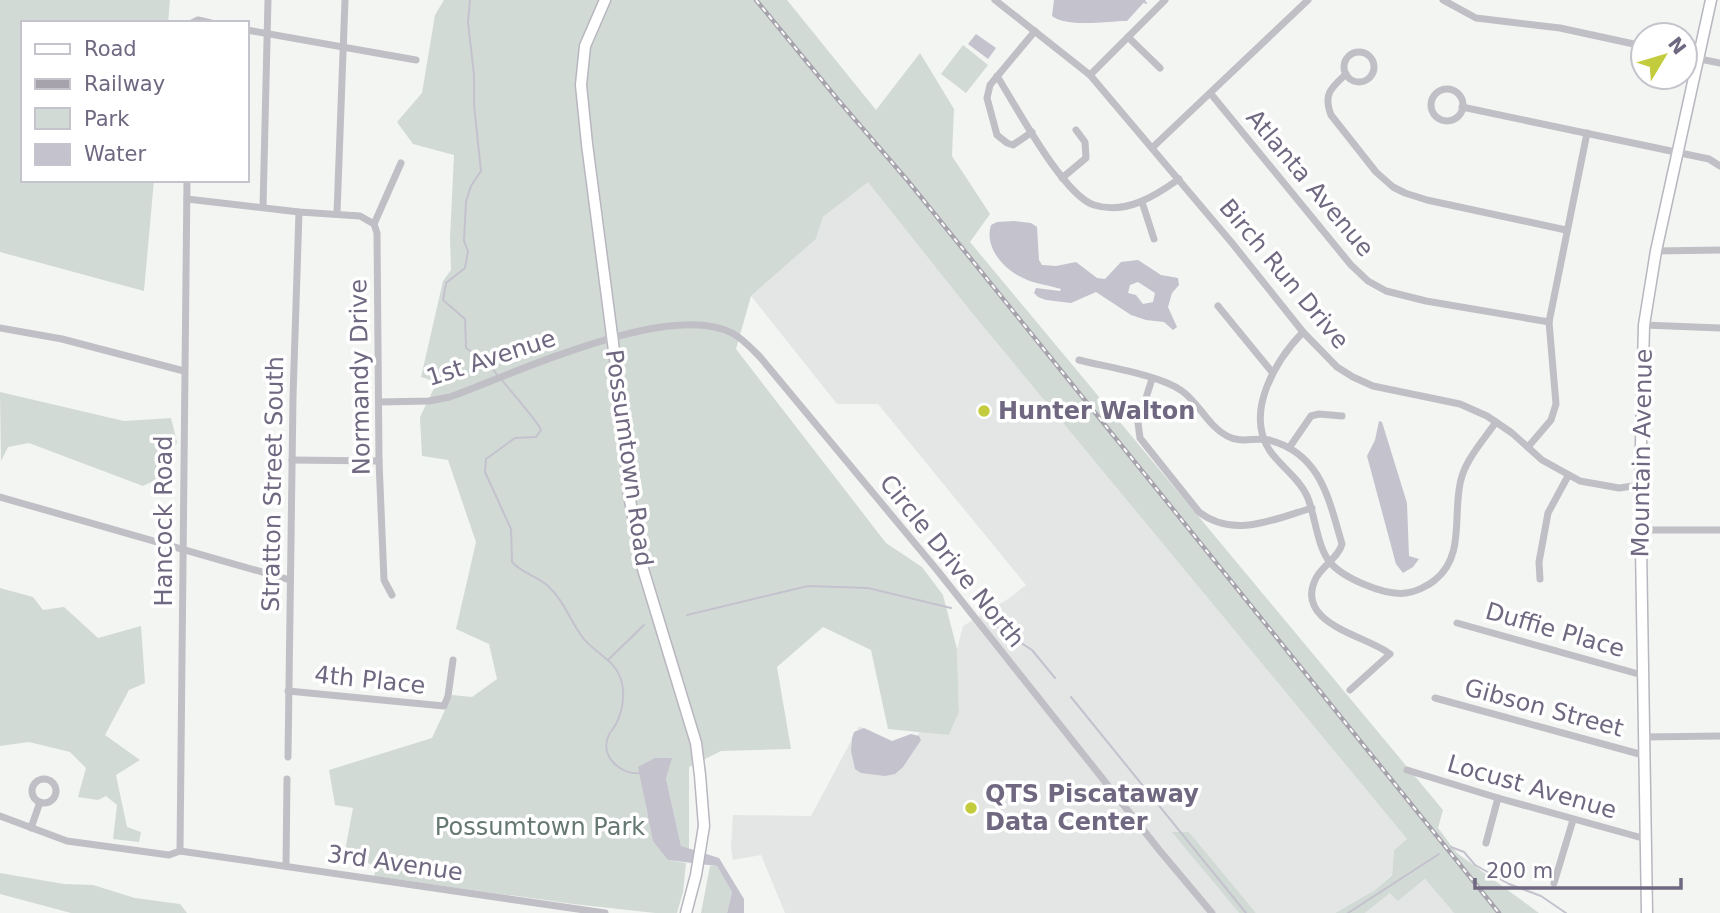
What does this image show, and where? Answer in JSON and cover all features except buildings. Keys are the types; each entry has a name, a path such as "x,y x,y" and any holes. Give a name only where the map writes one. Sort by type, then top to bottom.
{"main road":[{"name":"Possumtown Road","path":"605,0 585,46 581,85 613,337 629,495 643,569 696,743 704,826 686,913"},
{"name":"Mountain Avenue","path":"1699,54 1711,0"},
{"name":"Mountain Avenue","path":"1647,913 1640,485 1644,325 1656,251 1691,91"}],"street":[{"path":"263,207 268,0"},
{"path":"337,213 345,0"},
{"name":"Birch Run Drive","path":"995,0 1090,75 1153,147 1303,332 1323,354 1353,377 1373,386 1460,404 1496,422 1542,460 1568,476 1594,485 1619,488 1640,485"},
{"path":"1090,75 1165,0"},
{"path":"1153,147 1308,0"},
{"path":"1443,0 1476,18 1560,29 1629,44"},
{"path":"248,30 416,60"},
{"path":"1032,132 1013,145 1007,143 997,135 987,98 990,85 1035,31"},
{"path":"1128,37 1160,68"},
{"path":"1363,52 1371,57 1374,71 1369,79 1355,82 1346,74 1344,62 1349,55 1363,52"},
{"path":"1699,58 1720,63"},
{"path":"1346,74 1328,94 1327,104 1331,115 1376,172 1392,187 1427,200 1566,230"},
{"path":"997,76 1062,178 1082,199 1096,206 1142,202 1179,179"},
{"path":"1450,89 1461,98 1462,107 1457,117 1444,120 1433,111 1432,102 1436,93 1450,89"},
{"name":"Atlanta Avenue","path":"1211,94 1351,265 1368,281 1386,291 1426,301 1549,322"},
{"path":"1462,107 1679,152 1709,159 1720,166"},
{"path":"1062,178 1086,158 1085,142 1076,130"},
{"path":"1528,447 1551,420 1556,404 1549,322 1587,133"},
{"name":"Normandy Drive","path":"391,595 384,580 379,461 377,233 374,224 401,163"},
{"name":"Hancock Road","path":"180,851 187,182"},
{"path":"187,198 299,212 360,216 374,224"},
{"path":"1142,202 1154,239"},
{"name":"Stratton Street South","path":"288,757 299,212"},
{"path":"1656,251 1720,250"},
{"path":"1218,306 1272,372"},
{"path":"1644,325 1720,329"},
{"name":"Circle Drive North","path":"613,337 681,326 707,326 731,333 760,356 937,570 1212,913"},
{"path":"0,328 62,338 184,371"},
{"path":"1303,332 1272,372 1262,410 1264,439 1270,450 1300,484 1312,508 1329,561 1359,581 1392,592 1406,593 1434,581 1451,559 1463,471 1496,422"},
{"name":"1st Avenue","path":"379,402 429,401 450,397 613,337"},
{"path":"1079,360 1152,379 1181,390 1226,436 1240,441 1264,439 1285,444 1309,465 1326,488 1342,544 1340,550 1320,572 1310,592 1313,604 1333,626 1390,654 1350,690"},
{"path":"1152,379 1138,423 1140,438 1199,512 1226,525 1244,527 1312,508"},
{"path":"1289,448 1311,416 1342,416"},
{"path":"292,460 379,461"},
{"path":"1540,579 1539,562 1548,513 1568,476"},
{"path":"0,497 290,580"},
{"path":"1641,530 1720,530"},
{"name":"Duffie Place","path":"1457,623 1642,674"},
{"name":"4th Place","path":"288,691 444,706 453,660"},
{"name":"Gibson Street","path":"1435,698 1643,755"},
{"name":"Gibson Street","path":"1643,737 1720,736"},
{"name":"Locust Avenue","path":"1407,770 1646,839"},
{"path":"286,866 287,779"},
{"path":"1486,843 1498,798"},
{"path":"31,828 40,802"},
{"path":"0,816 67,841 169,855 180,851"},
{"path":"1554,883 1573,820"},
{"name":"3rd Avenue","path":"180,851 605,913"}],"shaded area":[{"path":"868,181 972,313 1407,839 1394,850 1392,874 1375,890 1335,913 1256,913 1189,832 1173,832 1239,913 785,913 761,855 733,860 733,815 811,816 859,726 909,752 920,731 949,735 959,712 957,649 963,626 1026,585 878,404 837,404 751,296 816,239 823,217"},
{"path":"1425,879 1454,913 1365,913 1391,892 1398,901"}],"green space":[{"path":"0,0 170,0 168,21 21,21 21,182 154,182 144,291 0,252"},
{"name":"Possumtown Park","path":"444,0 787,0 876,110 920,53 954,109 952,156 990,214 970,242 1443,810 1438,828 1457,853 1539,913 1454,913 1425,879 1398,901 1390,893 1365,913 1335,913 1375,890 1392,875 1394,850 1407,839 972,313 868,182 823,217 816,239 751,296 736,349 886,543 922,567 943,595 957,649 959,712 949,735 888,729 871,650 823,627 777,667 791,749 721,751 689,767 689,849 681,846 666,778 644,795 647,813 668,860 686,863 683,892 677,913 573,904 374,876 377,866 344,856 353,808 335,805 329,770 432,738 452,695 472,697 497,679 489,644 456,629 476,542 448,460 422,456 420,417 437,382 421,377 443,281 451,270 454,155 413,144 397,122 422,93 435,15"},
{"path":"963,45 988,65 966,93 941,74"},
{"path":"0,392 124,421 171,418 177,442 164,476 143,486 29,443 8,447 1,461"},
{"path":"0,588 33,597 43,610 64,607 98,638 141,626 145,683 129,690 105,735 140,760 116,775 127,827 141,832 139,842 113,839 117,805 106,796 98,800 78,797 86,768 70,752 29,742 0,746"},
{"path":"1172,832 1189,832 1256,913 1239,913"},
{"path":"710,866 717,866 732,892 727,913 701,913"},
{"path":"0,873 64,884 93,885 135,898 180,904 187,913 71,913 0,894"}],"water":[{"path":"1054,0 1146,0 1127,21 1088,23 1068,22 1052,16"},
{"path":"976,34 996,48 988,59 968,44"},
{"path":"997,222 1031,223 1037,227 1039,260 1042,265 1056,266 1076,262 1097,278 1105,279 1121,262 1138,260 1161,275 1178,278 1179,285 1172,293 1168,307 1177,327 1173,330 1164,322 1131,315 1096,292 1071,303 1038,297 1034,293 1036,288 1061,289 1027,280 1002,263 990,241 991,225","holes":["1138,282 1155,293 1153,302 1143,304 1136,295 1128,293 1130,285"]},
{"path":"1379,421 1382,422 1407,503 1409,556 1419,559 1403,573 1396,564 1367,456 1375,440"},
{"path":"864,728 892,741 911,734 919,736 921,740 903,767 895,774 885,776 861,773 855,769 851,751 854,732"},
{"path":"655,758 672,758 666,778 681,846 719,858 744,899 744,913 727,913 732,892 717,866 668,860 653,841 638,767"}],"waterway":[{"path":"470,0 468,22 481,171 471,186 466,201 464,241 468,251 465,268 446,283 443,300 465,319 466,348 489,363 497,375"},
{"path":"1142,0 1146,3"},
{"path":"501,379 541,430 536,437 515,438 486,459 485,472 511,529 512,562 553,591 583,638 617,671 622,683 623,701 616,724 608,737 607,752 615,764 627,772 641,773"},
{"path":"687,615 808,586 868,588 951,608"},
{"path":"608,660 644,625"},
{"path":"994,625 1032,650 1055,678"},
{"path":"1071,697 1246,913"},
{"path":"1451,847 1464,852 1475,865 1509,884 1541,896 1566,913"},
{"path":"1348,913 1439,854"}],"railway":[{"path":"756,0 908,181 1499,913"}],"place":[{"name":"Hunter Walton","path":"984,411"},
{"name":"QTS Piscataway Data Center","path":"971,808"}]}
